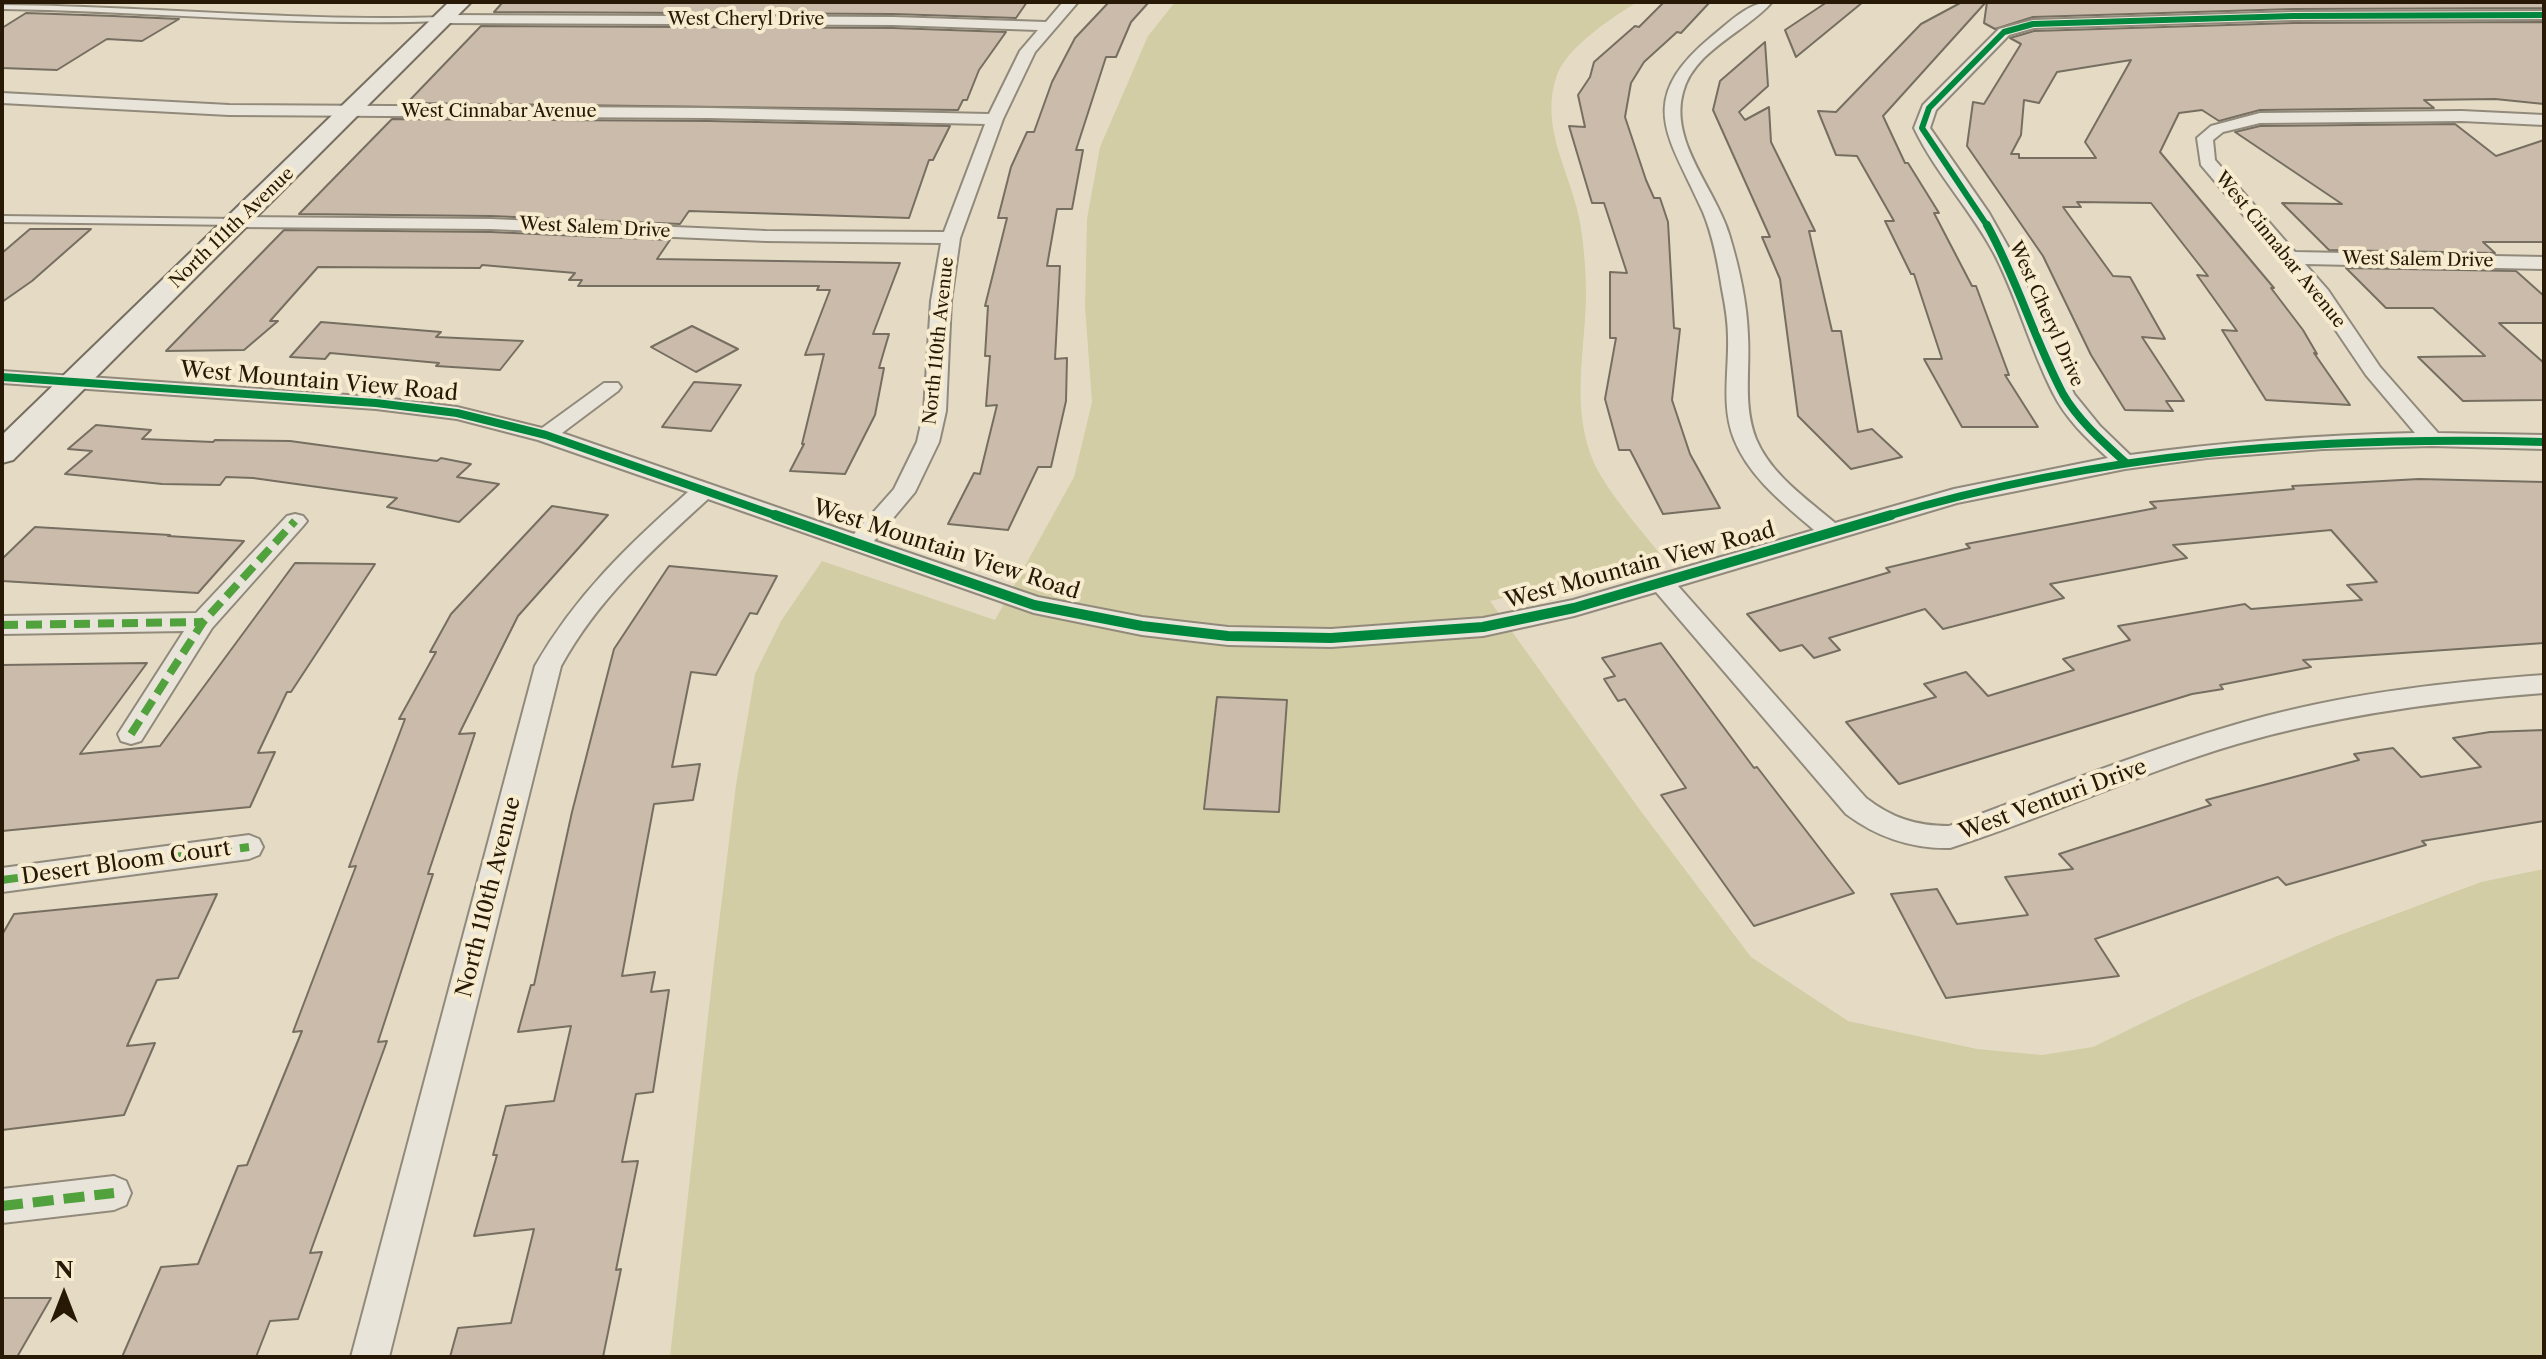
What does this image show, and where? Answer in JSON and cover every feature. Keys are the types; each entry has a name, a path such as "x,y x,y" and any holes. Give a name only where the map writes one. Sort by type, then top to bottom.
{"street":[{"name":"North 110th Avenue","path":"858,545 904,492 928,442 935,411 941,301 951,238 995,119 1028,51 1071,2"},
{"path":"1765,2 1683,71 1674,92 1672,114 1677,136 1719,230 1737,322 1735,402 1739,421 1748,444 1762,465 1833,534"},
{"name":"West Cheryl Drive","path":"453,10 1048,26"},
{"name":"North 111th Avenue","path":"2,453 453,10"},
{"name":"West Cheryl Drive","path":"2125,462 2092,431 2064,395 2006,259 1980,213 1922,128 1929,108 2004,32 2033,24 2293,16 2544,15"},
{"name":"West Cinnabar Avenue","path":"2,98 229,110 693,113 995,119"},
{"name":"West Cinnabar Avenue","path":"2432,439 2373,371 2321,294 2207,161 2205,138 2217,129 2260,118 2476,116 2544,120"},
{"name":"West Salem Drive","path":"238,222 491,224 766,236 951,238"},
{"name":"West Salem Drive","path":"2291,258 2544,263"},
{"name":"West Mountain View Road","path":"2,377 409,406 457,413 546,435 1034,605 1142,626 1228,636 1331,638 1483,627 1574,608 1954,496 2125,462 2269,446 2432,439 2544,442"},
{"path":"546,435 611,387"},
{"name":"North 110th Avenue","path":"370,1357 548,666 567,628 595,593 704,491"},
{"path":"131,734 203,622 295,521"},
{"name":"West Venturi Drive","path":"1662,583 1856,806 1894,831 1922,838 1950,837 2232,736 2337,711 2421,696 2544,684"},
{"path":"2,625 203,622"},
{"name":"Desert Bloom Court","path":"2,880 249,847"},
{"path":"2,1206 114,1193"}],"lane":[{"path":"2,7 131,9 328,22 453,10"},
{"path":"2,219 238,222"}],"shaded area":[{"path":"1175,2 1637,2 1581,43 1563,64 1552,94 1551,112 1553,130 1579,217 1583,247 1586,296 1581,403 1587,444 1608,487 1660,554 1561,585 1490,601 1640,810 1751,957 1848,1021 1977,1049 2042,1055 2093,1047 2190,1000 2337,936 2481,882 2544,869 2544,1357 670,1357 736,785 755,674 781,621 822,561 995,620 1074,477 1092,402 1085,307 1087,219 1100,147 1148,36"}],"building":[{"path":"503,2 1027,2 1016,18 893,14 494,12"},
{"path":"1109,2 1149,2 1131,22 1116,57 1106,57 1076,150 1083,150 1072,209 1057,209 1047,266 1060,266 1055,359 1067,358 1066,401 1051,467 1038,467 1008,530 948,524 974,473 980,474 997,405 986,406 990,356 985,356 988,306 985,306 1007,218 998,218 1011,167 1027,132 1034,132 1052,82 1075,38"},
{"path":"1664,2 1710,2 1681,33 1677,32 1644,62 1631,83 1625,117 1646,180 1654,198 1660,198 1668,222 1674,328 1680,329 1672,400 1690,454 1720,508 1663,514 1630,450 1619,450 1605,399 1616,338 1610,338 1610,272 1627,273 1604,203 1592,203 1569,126 1585,127 1578,95 1590,77 1594,62 1635,26 1639,27"},
{"path":"1827,2 1863,2 1796,57 1785,30"},
{"path":"1962,2 1986,2 1883,116 1905,163 1908,163 1939,213 1934,213 1972,286 1976,286 2009,375 2005,375 2038,427 1962,427 1924,359 1942,359 1914,274 1911,274 1885,221 1894,221 1857,156 1836,155 1818,111 1836,112 1921,24"},
{"path":"1987,2 2544,2 2544,8 2293,9 2033,17 1995,29 1984,23"},
{"path":"26,13 179,19 142,41 107,39 57,70 2,68 2,28"},
{"path":"2544,22 2544,104 2495,99 2424,100 2434,108 2260,110 2219,121 2202,110 2179,113 2160,152 2274,288 2271,288 2303,330 2317,354 2314,353 2350,405 2266,400 2222,330 2237,331 2197,275 2208,276 2151,203 2077,202 2081,207 2063,207 2113,276 2130,277 2165,339 2142,337 2184,401 2166,401 2173,411 2125,410 2091,355 2043,256 1967,146 1973,102 1984,104 2021,44 2010,38 2034,31 2293,23","holes":["2131,60 2085,142 2096,158 2019,158 2019,154 2011,154 2021,135 2024,100 2039,103 2057,72"]},
{"path":"481,26 893,28 1006,32 979,70 967,100 963,100 958,110 407,103"},
{"path":"1765,42 1768,86 1739,112 1745,120 1769,107 1771,142 1815,231 1809,231 1832,331 1841,331 1858,432 1872,429 1902,457 1851,469 1798,416 1780,279 1762,237 1770,237 1713,110 1720,81"},
{"path":"392,119 950,126 933,160 929,160 909,218 689,211 680,224 491,216 299,214"},
{"path":"2455,124 2496,156 2544,140 2544,242 2483,242 2495,253 2329,250 2282,203 2342,204 2235,132 2260,126"},
{"path":"30,229 91,229 32,281 2,302 2,253"},
{"path":"284,230 491,232 670,240 657,259 900,263 873,334 889,334 879,368 884,368 875,415 845,474 790,471 804,444 824,354 805,355 830,290 817,290 819,286 578,286 582,280 569,280 575,273 482,265 480,268 318,267 270,321 278,321 244,350 166,351"},
{"path":"2346,268 2516,271 2544,296 2544,323 2499,323 2544,363 2544,400 2463,401 2418,357 2485,356 2433,308 2386,308"},
{"path":"321,322 441,332 436,337 523,341 500,370 330,353 325,359 290,357"},
{"path":"692,326 738,349 696,372 651,347"},
{"path":"694,382 741,385 711,431 662,427"},
{"path":"96,425 151,430 142,439 290,441 437,461 441,458 471,464 457,477 499,484 459,522 387,507 397,498 253,478 226,477 220,485 162,484 65,474 92,451 68,449"},
{"path":"2419,479 2544,482 2544,643 2303,660 2311,667 2220,685 2223,689 2192,694 1899,784 1846,722 1936,697 1924,684 1966,672 1988,696 2074,670 2063,659 2130,640 2118,626 2245,604 2251,609 2362,600 2347,585 2377,582 2331,530 2173,545 2187,558 2050,584 2064,598 1943,629 1925,609 1829,638 1840,650 1814,658 1802,645 1780,651 1747,614 1890,572 1886,568 1970,548 1966,544 2156,508 2150,502 2294,489 2292,486"},
{"path":"552,506 608,515 518,616 459,734 475,733 428,874 433,874 378,1042 387,1041 310,1253 322,1252 298,1319 270,1321 256,1357 122,1357 161,1267 198,1264 238,1166 247,1165 302,1031 293,1032 356,866 349,867 405,719 399,719 436,652 430,652 451,614"},
{"path":"35,527 244,541 198,593 2,581 2,559"},
{"path":"295,563 375,564 291,692 287,692 258,753 275,752 250,807 2,831 2,665 147,663 80,754 160,746"},
{"path":"669,566 777,576 757,614 750,613 716,675 691,672 672,767 700,764 693,800 654,804 622,976 655,972 651,992 669,990 653,1092 636,1094 622,1162 638,1161 616,1270 621,1269 603,1357 450,1357 458,1328 511,1323 534,1229 474,1236 497,1155 493,1155 506,1106 554,1101 571,1026 518,1032 531,985 534,985 572,812 614,649"},
{"path":"1661,643 1754,768 1757,767 1854,893 1754,926 1661,795 1686,788 1625,699 1618,701 1604,679 1615,676 1602,658"},
{"path":"1217,697 1287,700 1279,812 1204,809"},
{"path":"2544,730 2544,821 2422,841 2426,845 2286,885 2278,877 2095,939 2119,976 1946,998 1891,894 1937,889 1957,924 2028,915 2005,877 2073,869 2059,854 2211,805 2206,800 2359,760 2354,754 2393,748 2421,777 2481,767 2453,738 2490,732"},
{"path":"217,894 178,978 157,980 127,1046 155,1043 124,1115 2,1130 2,935 14,914"},
{"path":"2,1298 51,1298 17,1357 2,1357"}],"marked path":[{"path":"131,734 203,622 295,521"},
{"path":"2,625 203,622"},
{"path":"2,880 249,847"},
{"path":"2,1206 114,1193"}],"cycle path":[{"path":"2125,462 2092,431 2064,395 2006,259 1980,213 1930,144 1922,128 1929,108 2004,32 2033,24 2293,16 2544,15"},
{"path":"2,377 376,403 457,413 546,435 1034,605 1142,626 1228,636 1331,638 1483,627 1574,608 1954,496 2125,462 2207,451 2323,442 2432,439 2544,442"}]}
